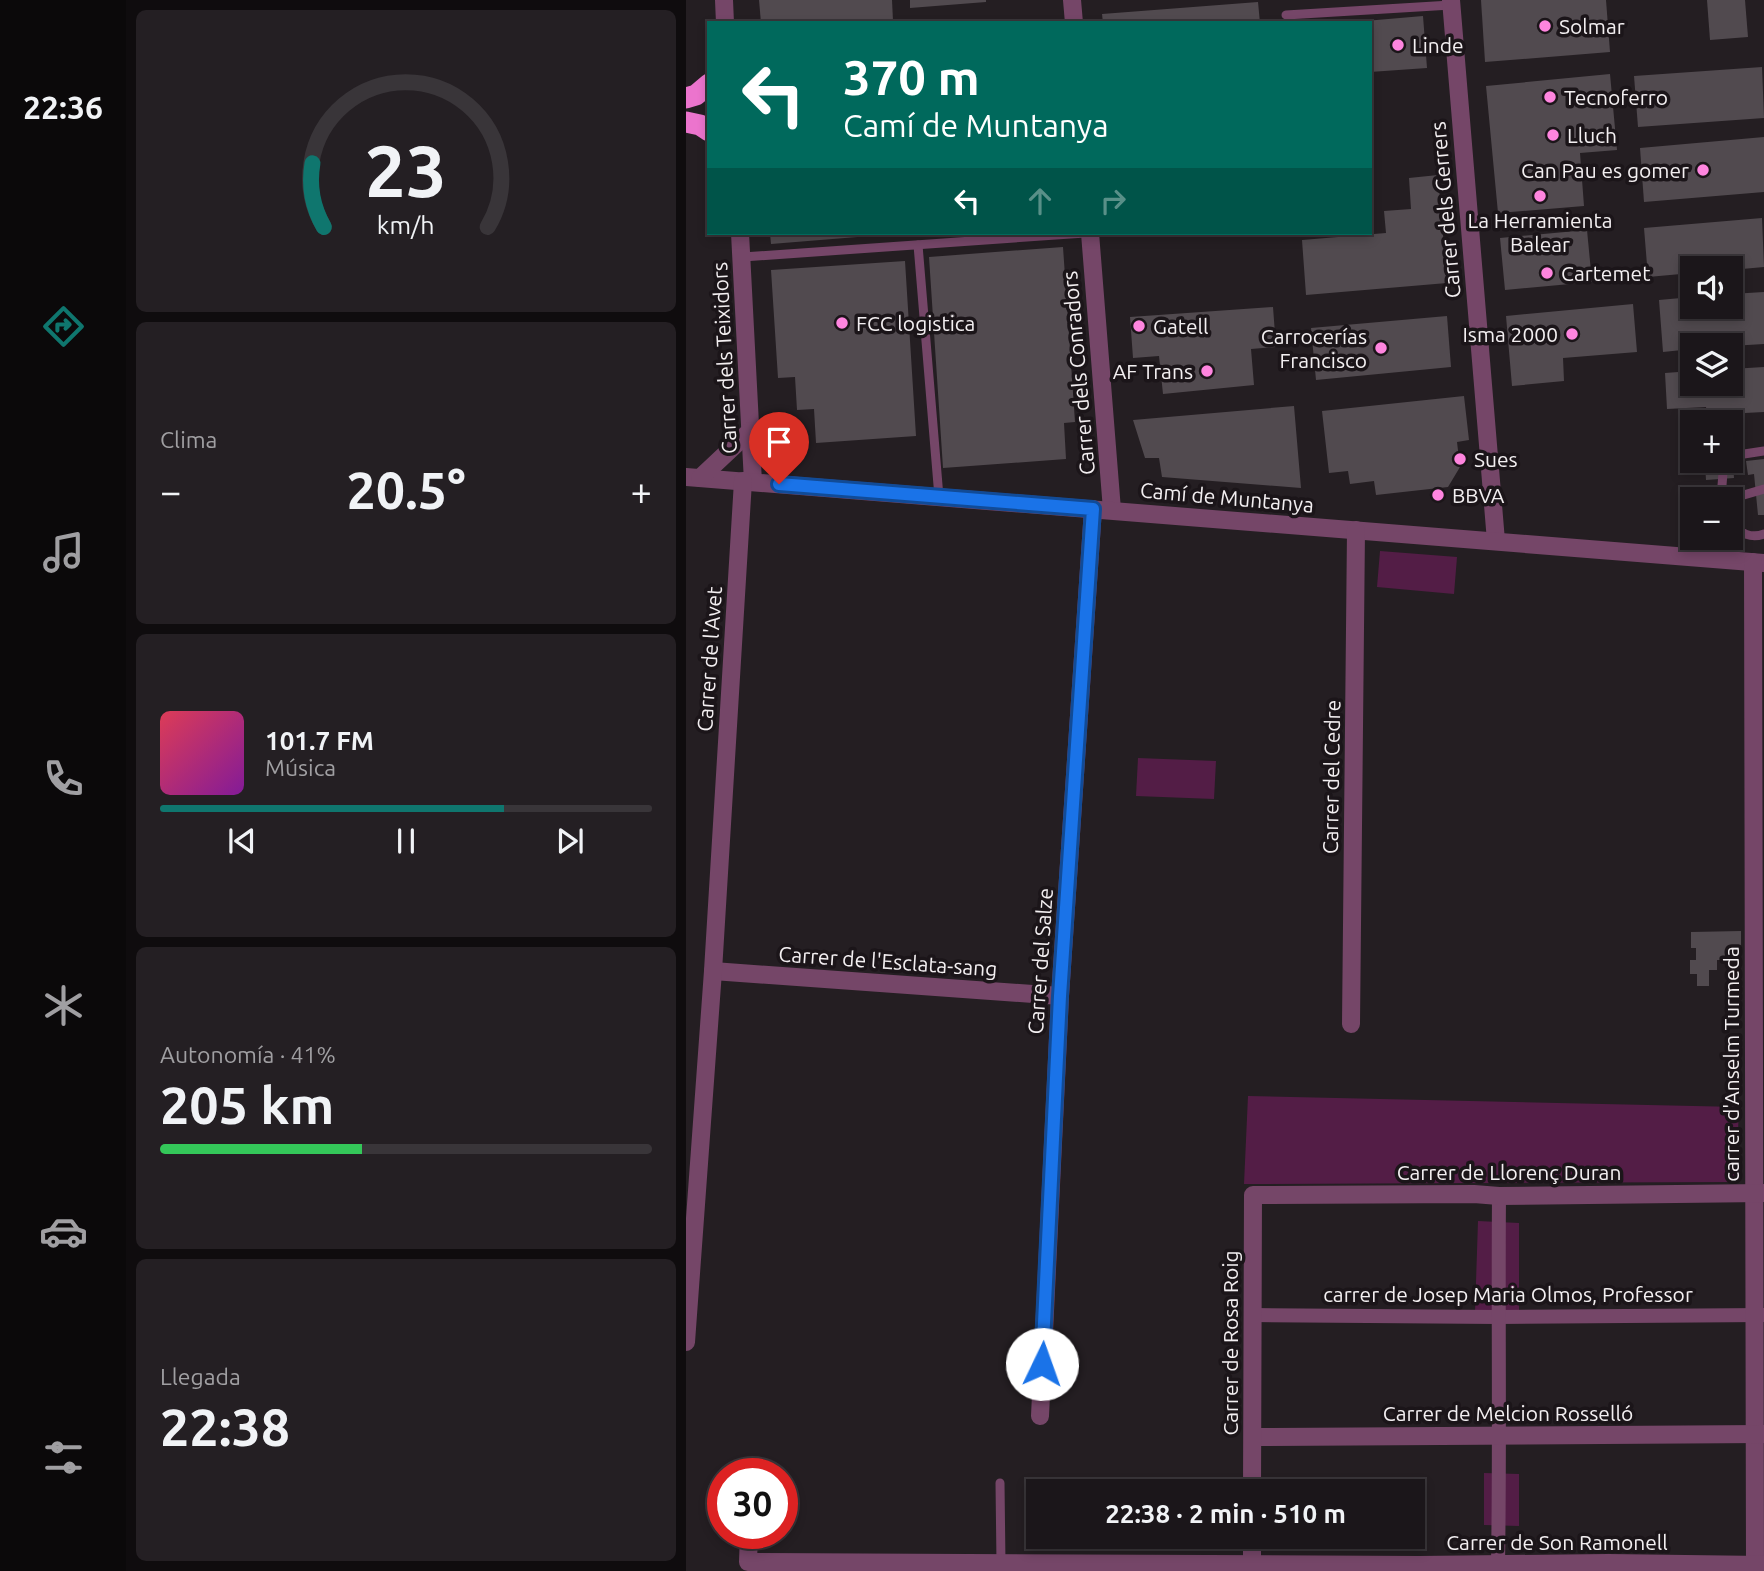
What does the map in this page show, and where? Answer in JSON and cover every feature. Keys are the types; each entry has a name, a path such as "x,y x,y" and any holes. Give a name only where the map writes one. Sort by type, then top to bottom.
{"highway":[{"path":"686,99 707,86"},
{"path":"686,122 707,130"}],"street":[{"path":"723,0 725,21"},
{"path":"1072,0 1074,21"},
{"name":"Carrer dels Gerrers","path":"1451,2 1496,541"},
{"name":"Carrer dels Teixidors","path":"740,235 750,431 748,481"},
{"name":"Carrer dels Conradors","path":"1087,235 1112,510"},
{"path":"693,478 750,431"},
{"name":"Camí de Muntanya","path":"693,478 1758,562"},
{"name":"Carrer de l'Avet","path":"686,1342 748,481"},
{"name":"Carrer del Salze","path":"1040,1416 1060,996 1093,509"},
{"name":"Carrer del Cedre","path":"1351,1024 1356,530"},
{"name":"carrer d'Anselm Turmeda","path":"1758,562 1760,1565"},
{"name":"Carrer de l'Esclata-sang","path":"713,971 1060,996"},
{"name":"Carrer de Llorenç Duran","path":"1253,1195 1759,1193"},
{"name":"Carrer de Rosa Roig","path":"1252,1479 1253,1195"},
{"path":"1499,1196 1499,1564"},
{"name":"carrer de Josep Maria Olmos, Professor","path":"1253,1315 1759,1315"},
{"name":"Carrer de Melcion Rosselló","path":"1253,1437 1759,1434"},
{"path":"748,1549 748,1562 761,1567"},
{"path":"1252,1549 1252,1567"},
{"name":"Carrer de Son Ramonell","path":"761,1567 922,1567 1000,1563 1090,1567 1419,1568 1499,1564 1587,1567 1760,1565"}],"lane":[{"path":"1286,15 1451,2"},
{"path":"743,257 1059,235"},
{"path":"918,245 939,497"},
{"path":"1743,454 1764,451"},
{"path":"1743,495 1764,489"},
{"path":"1743,534 1757,537 1764,534"},
{"path":"1720,559 1723,550"},
{"path":"1000,1483 1000,1563"}],"shaded area":[{"path":"1380,551 1457,557 1454,594 1377,587"},
{"path":"1138,758 1216,761 1214,799 1136,796"},
{"path":"1248,1096 1739,1107 1736,1182 1244,1184"},
{"path":"1478,1221 1519,1223 1519,1312 1475,1313"},
{"path":"1484,1473 1519,1474 1519,1526 1484,1525"}],"building":[{"path":"759,0 892,0 893,21 761,21"},
{"path":"910,0 986,0 986,2 910,8"},
{"name":"Solmar","path":"1481,0 1606,0 1610,52 1485,62"},
{"path":"1707,0 1745,0 1748,37 1710,40"},
{"path":"1258,2 1260,21 1103,21 1102,14"},
{"name":"Linde","path":"1423,16 1427,68 1372,72 1372,21 1365,21"},
{"path":"1762,67 1764,118 1638,127 1634,76"},
{"path":"1610,74 1617,150 1580,153 1584,206 1498,213 1486,86"},
{"name":"Can Pau es gomer","path":"1764,137 1764,192 1644,202 1640,148"},
{"path":"1438,175 1447,283 1306,295 1302,240 1386,233 1384,211 1411,209 1409,178"},
{"path":"1762,218 1764,267 1743,269 1743,256 1680,256 1680,274 1648,277 1644,228"},
{"path":"1587,230 1592,282 1505,290 1500,238"},
{"path":"770,235 882,235 771,244"},
{"path":"1063,247 1075,422 1064,423 1066,459 943,468 929,257"},
{"name":"FCC logistica","path":"905,261 916,436 816,443 814,409 797,410 795,377 778,378 771,270"},
{"path":"1764,292 1764,344 1743,345 1743,333 1680,333 1680,350 1663,352 1659,300 1680,298 1680,319 1743,319 1743,293"},
{"name":"Isma 2000","path":"1633,304 1637,352 1563,358 1564,381 1512,386 1506,316"},
{"path":"1273,307 1276,347 1251,349 1254,385 1163,394 1159,356 1133,358 1130,317"},
{"name":"Carrocerías Francisco","path":"1447,316 1451,367 1316,380 1311,328"},
{"path":"1764,367 1764,412 1706,410 1706,407 1667,409 1665,373 1680,372 1680,396 1743,396 1743,368"},
{"path":"1464,396 1469,440 1457,442 1460,467 1448,487 1376,495 1374,481 1350,484 1348,471 1329,473 1322,411"},
{"path":"1294,406 1301,488 1162,477 1159,458 1145,458 1133,420"},
{"path":"1764,459 1764,515 1758,515 1754,474 1748,475 1746,461"},
{"path":"1706,473 1734,473 1734,478 1706,480"},
{"path":"1741,931 1741,949 1735,949 1735,960 1717,960 1717,970 1709,970 1709,986 1697,986 1697,974 1690,974 1690,960 1696,960 1696,948 1691,948 1691,932"}],"place":[{"name":"Solmar","path":"1545,26"},
{"name":"Linde","path":"1398,45"},
{"name":"Tecnoferro","path":"1550,97"},
{"name":"Lluch","path":"1553,135"},
{"name":"Can Pau es gomer","path":"1703,170"},
{"name":"La Herramienta Balear","path":"1540,196"},
{"name":"Cartemet","path":"1547,273"},
{"name":"FCC logistica","path":"842,323"},
{"name":"Gatell","path":"1139,326"},
{"name":"Isma 2000","path":"1572,334"},
{"name":"Carrocerías Francisco","path":"1381,348"},
{"name":"AF Trans","path":"1207,371"},
{"name":"Sues","path":"1460,459"},
{"name":"BBVA","path":"1438,495"}],"route":[{"path":"779,484 1093,509 1060,996 1042,1364"}]}
